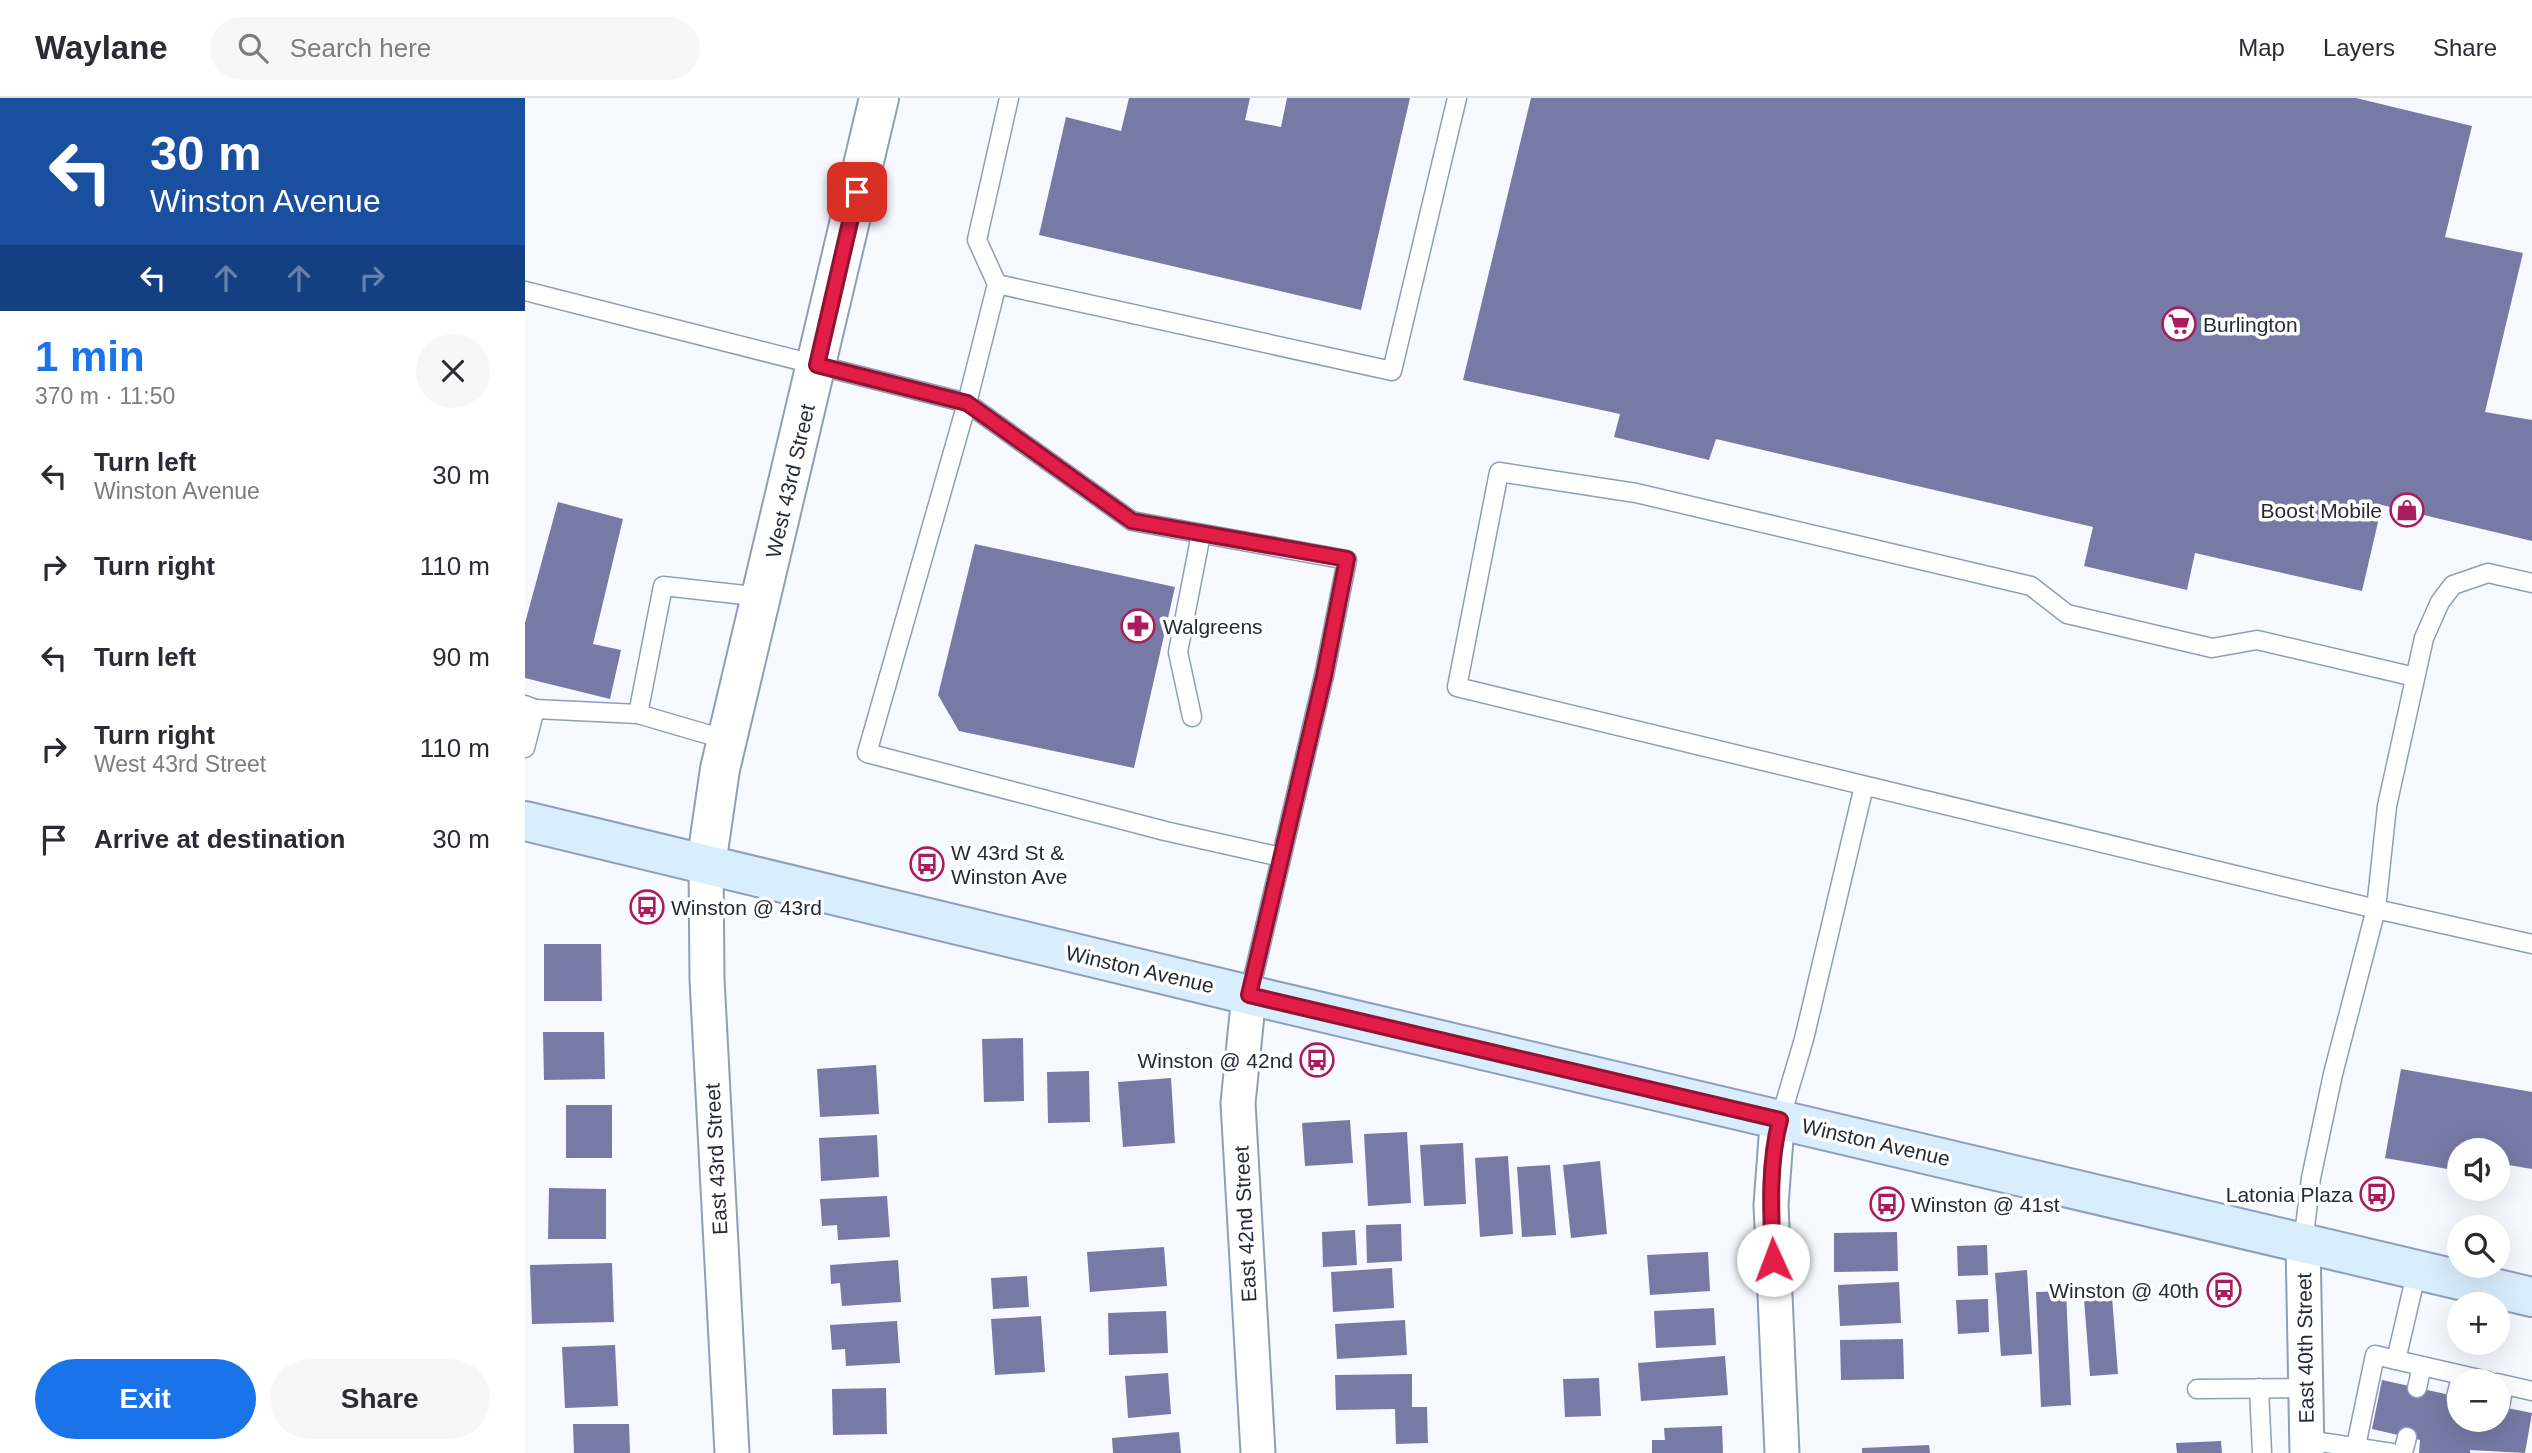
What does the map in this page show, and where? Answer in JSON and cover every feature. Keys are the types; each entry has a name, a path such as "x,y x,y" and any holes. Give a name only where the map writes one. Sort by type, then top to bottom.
{"main road":[{"name":"Winston Avenue","path":"525,821 1249,995 2532,1297"}],"street":[{"name":"West 43rd Street","path":"706,865 727,740 879,98"},
{"name":"East 43rd Street","path":"706,865 707,979 732,1453"},
{"name":"East 42nd Street","path":"1249,995 1238,1103 1258,1453"},
{"path":"1780,1120 1771,1205 1781,1453"},
{"name":"East 40th Street","path":"2303,1243 2307,1446"}],"lane":[{"path":"1009,98 977,240 997,284 967,403 866,753 1165,831 1281,857"},
{"path":"997,284 1392,371 1457,98"},
{"path":"525,291 967,403 1132,521 1347,559 1249,995"},
{"path":"2415,677 2257,640 2212,648 2067,614 2031,586 1636,493 1499,472 1457,687 2376,909 2532,944"},
{"path":"1192,717 1178,652 1201,534"},
{"path":"2303,1243 2311,1178 2333,1074 2376,909 2387,806 2424,638 2440,602 2453,585 2488,573 2532,583"},
{"path":"638,714 663,586 763,597"},
{"path":"525,748 530,707 638,714 727,740"},
{"path":"1780,1120 1804,1040 1864,786"},
{"path":"2396,1360 2417,1270"},
{"path":"2356,1446 2375,1355 2422,1366 2447,1378"},
{"path":"2417,1388 2422,1366"},
{"path":"2510,1386 2532,1391"},
{"path":"2259,1388 2262,1453"},
{"path":"2197,1389 2306,1388"},
{"path":"2307,1446 2356,1446 2392,1453"}],"building":[{"path":"1129,98 1250,98 1245,120 1281,127 1287,98 1410,98 1361,310 1039,235 1066,117 1121,131"},
{"path":"1531,98 2356,98 2472,126 2445,237 2523,253 2485,412 2532,420 2532,541 2382,505 2362,591 2195,553 2187,590 2084,566 2093,527 1716,439 1709,460 1614,437 1620,414 1463,380"},
{"path":"558,502 623,519 593,644 621,650 610,699 525,678 525,623"},
{"path":"975,544 1175,587 1134,768 959,731 938,695"},
{"path":"544,944 601,944 602,1001 544,1001"},
{"path":"543,1032 604,1032 605,1079 544,1080"},
{"path":"1023,1038 1024,1101 984,1102 982,1039"},
{"path":"876,1065 879,1114 820,1117 817,1069"},
{"path":"2401,1069 2532,1092 2532,1169 2510,1165 2510,1138 2447,1138 2447,1169 2385,1158"},
{"path":"1089,1071 1090,1122 1048,1123 1047,1072"},
{"path":"1171,1078 1175,1143 1123,1147 1118,1082"},
{"path":"566,1105 612,1105 612,1158 566,1158"},
{"path":"1350,1120 1353,1163 1305,1166 1302,1123"},
{"path":"1407,1132 1411,1203 1368,1206 1364,1134"},
{"path":"877,1135 879,1177 821,1181 819,1138"},
{"path":"1463,1143 1466,1204 1424,1206 1420,1145"},
{"path":"1508,1156 1513,1234 1480,1237 1475,1158"},
{"path":"1600,1161 1607,1234 1571,1238 1563,1165"},
{"path":"1550,1165 1556,1235 1522,1237 1517,1167"},
{"path":"549,1188 606,1189 606,1239 548,1239"},
{"path":"887,1196 890,1237 838,1240 837,1225 822,1226 820,1199"},
{"path":"1401,1224 1402,1261 1367,1263 1366,1225"},
{"path":"1355,1230 1357,1265 1323,1267 1322,1232"},
{"path":"1897,1232 1898,1271 1834,1272 1834,1233"},
{"path":"1987,1245 1988,1275 1958,1276 1957,1246"},
{"path":"1164,1247 1167,1286 1090,1292 1087,1252"},
{"path":"1708,1252 1710,1291 1650,1295 1647,1255"},
{"path":"898,1260 901,1302 842,1306 840,1283 831,1284 830,1265"},
{"path":"612,1263 614,1322 532,1324 530,1265"},
{"path":"1392,1268 1394,1308 1333,1312 1331,1272"},
{"path":"2027,1270 2032,1354 2001,1356 1995,1273"},
{"path":"1027,1276 1029,1307 993,1309 991,1278"},
{"path":"1899,1282 1901,1323 1840,1326 1838,1285"},
{"path":"2111,1284 2118,1374 2090,1376 2083,1286"},
{"path":"2066,1291 2071,1405 2041,1407 2036,1292"},
{"path":"1988,1299 1989,1332 1958,1334 1956,1300"},
{"path":"1714,1308 1716,1345 1656,1348 1654,1311"},
{"path":"1166,1311 1168,1353 1109,1355 1108,1313"},
{"path":"1041,1316 1045,1372 995,1375 991,1319"},
{"path":"1405,1320 1407,1355 1337,1359 1335,1324"},
{"path":"897,1321 900,1363 846,1366 845,1349 832,1350 830,1325"},
{"path":"1903,1339 1904,1379 1841,1380 1840,1340"},
{"path":"615,1345 618,1406 565,1408 562,1347"},
{"path":"1725,1356 1728,1395 1641,1401 1638,1363"},
{"path":"1168,1373 1171,1414 1128,1418 1125,1376"},
{"path":"1412,1374 1412,1407 1427,1407 1428,1443 1396,1444 1395,1409 1336,1410 1335,1375"},
{"path":"1599,1378 1601,1416 1565,1417 1563,1379"},
{"path":"2382,1380 2447,1394 2447,1432 2510,1432 2510,1409 2532,1413 2525,1453 2470,1450 2470,1453 2419,1453 2420,1440 2372,1429"},
{"path":"886,1388 887,1434 833,1435 832,1389"},
{"path":"573,1424 629,1424 630,1453 574,1453"},
{"path":"1722,1426 1723,1453 1652,1453 1652,1440 1665,1440 1664,1428"},
{"path":"1179,1432 1181,1453 1113,1453 1112,1438"},
{"path":"2221,1441 2222,1453 2177,1453 2176,1443"},
{"path":"1929,1445 1930,1453 1862,1453 1862,1448"}],"place":[{"name":"Burlington","path":"2179,324"},
{"name":"Boost Mobile","path":"2407,510"},
{"name":"Walgreens","path":"1138,626"},
{"name":"W 43rd St & Winston Ave","path":"927,864"},
{"name":"Winston @ 43rd","path":"647,907"},
{"name":"Winston @ 42nd","path":"1317,1060"},
{"name":"Latonia Plaza","path":"2377,1194"},
{"name":"Winston @ 41st","path":"1887,1204"},
{"name":"Winston @ 40th","path":"2224,1290"}],"route":[{"path":"857,192 817,365 967,403 1132,521 1347,559 1324,676 1249,995 1780,1120 1771,1205 1773,1260"}]}
